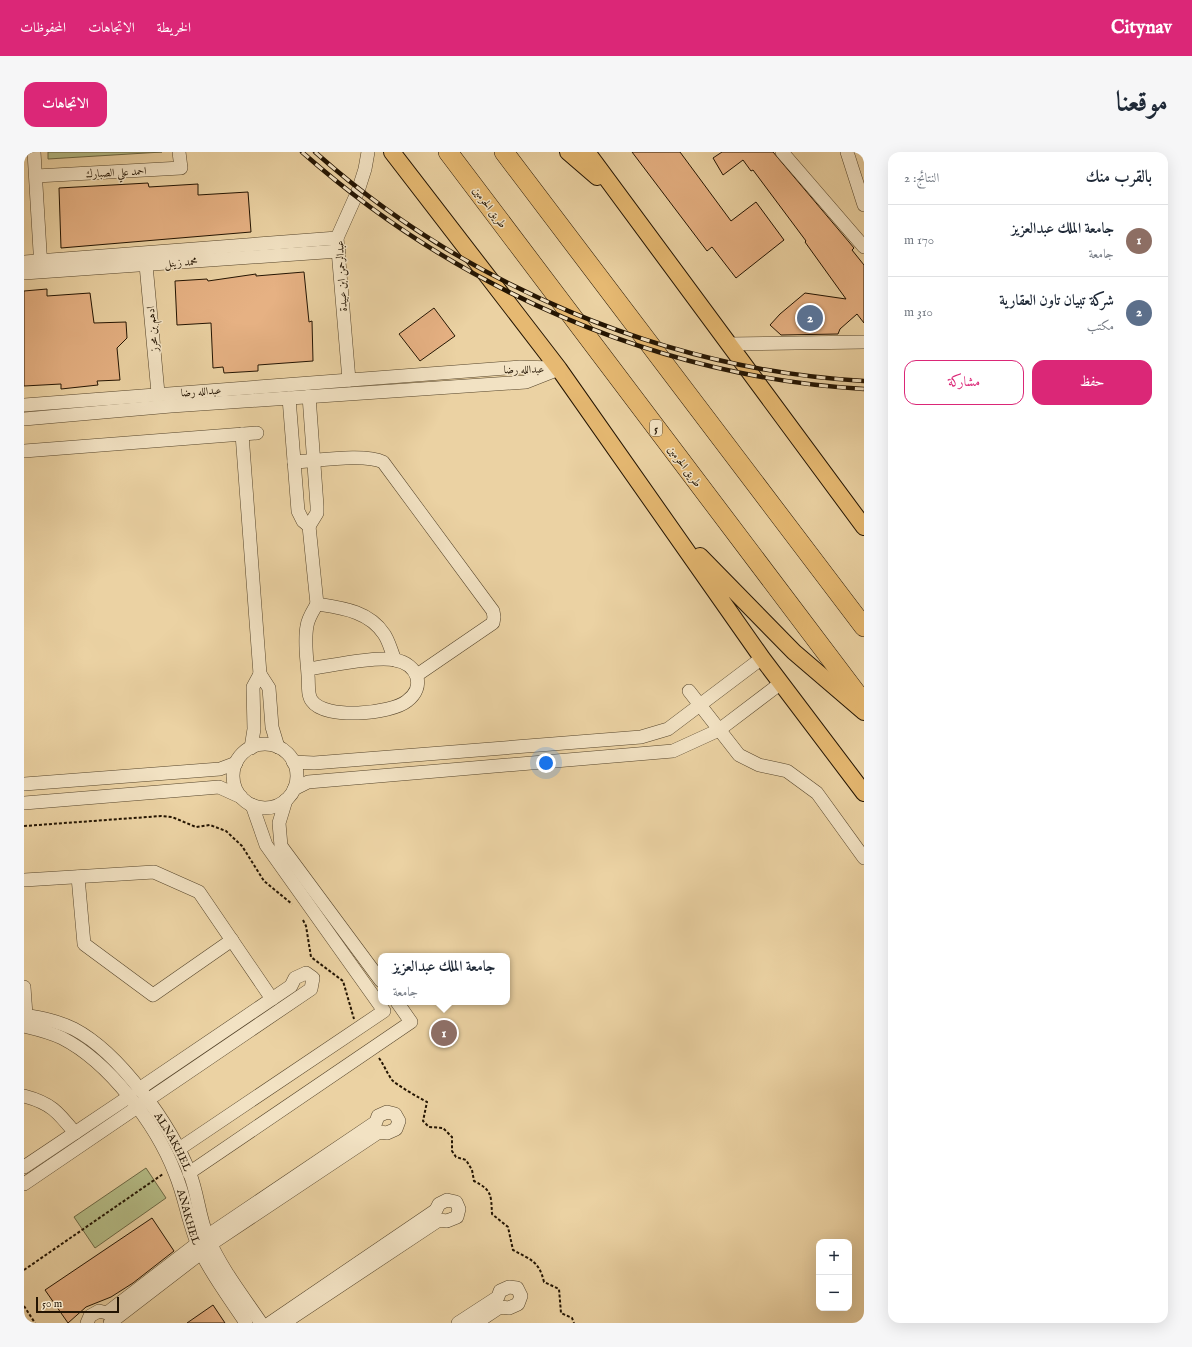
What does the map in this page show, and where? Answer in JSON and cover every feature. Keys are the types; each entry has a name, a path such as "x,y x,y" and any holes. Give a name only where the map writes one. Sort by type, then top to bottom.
{"highway":[{"name":"طريق الحرمين","path":"448,152 864,704"},
{"path":"504,152 864,627"}],"main road":[{"path":"392,152 559,369 762,658 864,794"},
{"path":"568,152 590,169 625,204"},
{"path":"587,152 864,527"},
{"path":"666,522 794,652 864,712"}],"street":[{"path":"34,152 41,266"},
{"name":"احمد علي الصبارك","path":"36,176 181,168 179,152"},
{"name":"عبدالرحمن ابن عبيدة","path":"349,380 338,245 358,191 365,169 368,152"},
{"path":"782,152 864,247"},
{"path":"847,152 864,205"},
{"name":"محمد زينل","path":"24,262 41,266 146,265 338,245"},
{"name":"محمد زينل","path":"24,273 41,266 338,245"},
{"name":"ادهم بن محرز","path":"146,265 158,394"},
{"path":"729,344 864,342"},
{"name":"عبدالله رضا","path":"24,405 520,367 559,369"},
{"name":"عبدالله رضا","path":"24,419 171,406 526,382 559,369"},
{"path":"308,669 370,661 395,660 413,668 417,675 417,686 414,695 406,703 389,708 353,714 333,712 316,706 311,700 308,669 307,626 317,604 309,526 317,513 309,396"},
{"path":"289,398 298,511 303,521 309,526"},
{"path":"24,451 257,433"},
{"path":"242,434 260,674 269,688 272,727 278,747"},
{"path":"294,462 365,458 377,459 383,462 493,611 493,623 417,675"},
{"path":"317,604 361,614 375,623 384,634 395,660"},
{"path":"293,762 314,763 641,737 668,729 762,658"},
{"path":"251,748 254,729 253,687 260,674"},
{"path":"294,789 308,782 673,751 719,730 781,683"},
{"path":"689,691 738,755 759,765 787,771 817,793 864,858"},
{"path":"24,784 220,769 236,763 245,752 251,748 264,745 278,747 284,751 293,762 297,775 294,789 286,800 279,823 281,846 378,977"},
{"path":"236,763 234,784 241,796"},
{"path":"24,803 219,787 241,796 252,805 259,807 273,807 286,800"},
{"path":"252,805 266,845 378,1003"},
{"path":"24,880 154,872 199,892 272,999"},
{"path":"78,877 84,944 153,995 232,940"},
{"path":"24,1167 75,1133 139,1098 311,989 313,978 306,973 295,978 291,986 272,999 139,1098 24,1184"},
{"path":"24,988 25,1019"},
{"path":"179,1149 384,1011 380,1005"},
{"path":"189,1172 411,1022 399,1005"},
{"name":"ALNAKHEL","path":"25,1019 46,1018 74,1029 98,1046 139,1098 164,1124 179,1149 189,1172 204,1244 221,1263 261,1323"},
{"path":"24,1096 38,1099 55,1108 75,1133"},
{"name":"ANAKHEL","path":"139,1098 176,1173 204,1244 246,1323"},
{"path":"87,1323 90,1316 99,1311 107,1313 204,1244 376,1122 378,1116 387,1112 395,1114 399,1121 396,1129 387,1133 379,1132 204,1244 110,1323"},
{"path":"270,1323 436,1210 438,1204 447,1200 456,1202 459,1209 457,1217 447,1221 439,1220 284,1323"},
{"path":"458,1323 498,1297 500,1291 509,1287 517,1288 521,1296 518,1304 509,1308 500,1307 476,1323"}],"path":[{"path":"24,826 161,816 172,817 196,826 210,825 226,831 242,846 264,881 294,906"},
{"path":"301,916 306,926 311,957 343,981 349,998 353,1018 359,1027"},
{"path":"373,1048 393,1081 407,1089 417,1098 427,1102 424,1121 429,1127 443,1128 452,1137 452,1151 456,1157 466,1160 472,1170 474,1181 485,1187 491,1196 492,1214 508,1227 514,1250 536,1262 541,1270 544,1282 559,1289 561,1313 572,1318 574,1323"},
{"path":"24,1270 165,1172"},
{"path":"24,1306 35,1323"}],"green space":[{"path":"48,152 162,152 48,159"},
{"path":"146,1168 166,1198 95,1248 74,1217"}],"building":[{"path":"632,152 680,152 731,221 756,202 784,240 736,278 712,247 707,251"},
{"path":"722,152 773,152 854,248 852,250 864,265 864,323 857,314 840,329 838,334 781,335 770,325 780,314 805,293 846,299 805,242 806,241 753,170 751,171 743,160 723,175 713,158"},
{"path":"148,183 149,187 198,184 198,195 248,192 251,232 61,248 59,188"},
{"path":"304,272 309,322 312,321 313,361 258,365 258,371 224,373 223,367 213,368 211,323 177,325 175,281 207,279 208,281 256,274 256,276"},
{"path":"47,289 47,296 90,293 94,323 126,322 127,338 117,348 120,380 97,381 98,385 61,389 61,384 24,386 24,291"},
{"path":"434,308 455,336 420,361 399,334"},
{"path":"152,1218 174,1251 133,1283 111,1297 86,1307 68,1323 45,1290"},
{"path":"213,1305 225,1323 187,1323"}],"railway":[{"path":"302,152 362,201 426,245 493,284 564,317 636,345 711,366 787,381 864,389"},
{"path":"315,152 373,199 435,242 501,280 570,312 642,339 715,359 789,373 864,381"}],"place":[{"name":"شركة تبيان تاون العقارية","path":"810,318"},
{"name":"جامعة الملك عبدالعزيز","path":"444,1033"}]}
